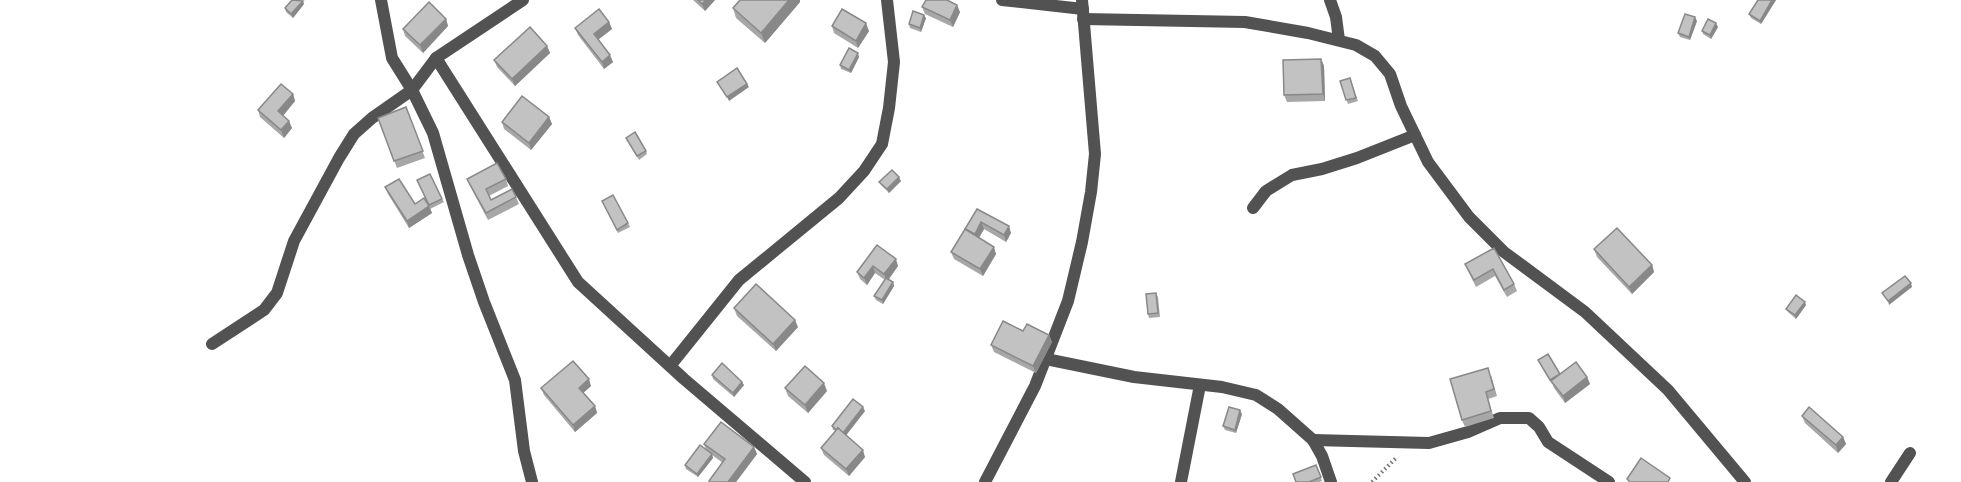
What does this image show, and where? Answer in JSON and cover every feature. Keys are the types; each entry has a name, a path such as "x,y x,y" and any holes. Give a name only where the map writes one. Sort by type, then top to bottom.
{"street":[{"path":"381,0 392,58 412,90 433,133 468,255 515,380 524,451 532,482"},
{"path":"212,344 264,310 277,293 294,241 354,134 372,118 412,90 436,58 523,0"},
{"path":"670,366 740,280 839,198 864,171 882,144 894,62 887,0"},
{"path":"1002,0 1083,10 1245,22 1339,40 1356,45 1374,56 1390,74 1401,106 1428,162 1469,217 1504,252 1585,312 1668,390 1745,482"},
{"path":"1330,0 1336,17 1339,40"},
{"path":"985,482 1035,386 1068,301 1092,192 1095,154 1083,10"},
{"path":"436,58 578,282 670,366 805,482"},
{"path":"1253,208 1266,191 1292,175 1357,158 1415,135"},
{"path":"1046,359 1134,377 1256,394 1278,409 1314,440 1331,482"},
{"path":"1181,482 1200,385"},
{"path":"1314,440 1430,443 1468,432 1500,418 1528,418 1539,427 1548,442 1608,482"},
{"path":"1891,482 1910,453"}],"path":[{"path":"1372,482 1417,442"}],"building":[{"path":"292,0 303,1 291,14 285,8"},
{"path":"740,0 789,0 761,33 733,8"},
{"path":"926,0 947,0 957,5 950,20 922,7"},
{"path":"1758,0 1772,0 1760,21 1749,14"},
{"path":"429,2 446,19 420,45 403,29"},
{"path":"599,9 609,22 594,34 610,55 602,62 575,28"},
{"path":"842,9 866,23 856,41 832,26"},
{"path":"913,11 924,15 920,28 909,24"},
{"path":"1685,14 1695,17 1689,37 1678,33"},
{"path":"1708,19 1716,23 1710,35 1702,31"},
{"path":"530,27 547,46 512,79 494,60"},
{"path":"849,48 858,53 849,70 840,65"},
{"path":"1321,59 1323,94 1284,95 1283,60"},
{"path":"737,68 747,84 727,97 717,82"},
{"path":"1350,78 1356,98 1346,100 1340,81"},
{"path":"281,84 293,94 278,111 289,121 281,130 258,110"},
{"path":"522,96 549,117 529,143 502,122"},
{"path":"406,107 423,151 394,161 378,118"},
{"path":"635,132 646,151 637,156 626,138"},
{"path":"497,163 506,179 486,189 491,200 512,189 516,197 486,213 467,179"},
{"path":"892,170 899,177 887,189 879,182"},
{"path":"430,174 442,199 429,205 417,180"},
{"path":"399,179 415,204 424,198 429,206 407,221 385,187"},
{"path":"613,195 628,223 617,230 602,201"},
{"path":"977,209 1009,226 1004,235 981,222 975,234 965,229"},
{"path":"1617,228 1652,265 1629,287 1594,249"},
{"path":"965,229 994,247 980,269 951,252"},
{"path":"877,245 896,259 884,274 873,266 864,278 857,272"},
{"path":"1494,248 1514,284 1504,290 1493,269 1474,280 1465,264"},
{"path":"1905,276 1911,283 1888,301 1882,293"},
{"path":"886,278 893,282 882,300 874,296"},
{"path":"756,284 795,320 773,344 734,308"},
{"path":"1156,293 1158,313 1148,314 1146,294"},
{"path":"1796,295 1805,302 1795,315 1786,309"},
{"path":"1003,321 1023,331 1027,324 1049,335 1033,366 991,345"},
{"path":"1548,354 1560,374 1550,380 1538,360"},
{"path":"573,361 589,379 579,388 595,406 573,425 541,388"},
{"path":"1576,362 1587,377 1563,396 1551,381"},
{"path":"722,363 742,382 733,393 712,375"},
{"path":"805,366 824,383 805,405 785,388"},
{"path":"1488,368 1494,389 1486,392 1491,411 1462,420 1450,379"},
{"path":"853,399 863,407 843,433 832,426"},
{"path":"1229,407 1240,410 1235,430 1223,426"},
{"path":"1809,407 1843,437 1836,445 1802,416"},
{"path":"721,422 754,447 728,482 710,482 725,459 704,444"},
{"path":"838,428 863,450 846,469 821,448"},
{"path":"700,445 712,454 697,474 685,465"},
{"path":"1641,458 1670,478 1668,482 1630,482 1627,479"},
{"path":"1316,465 1321,477 1309,482 1296,482 1293,474"}]}
